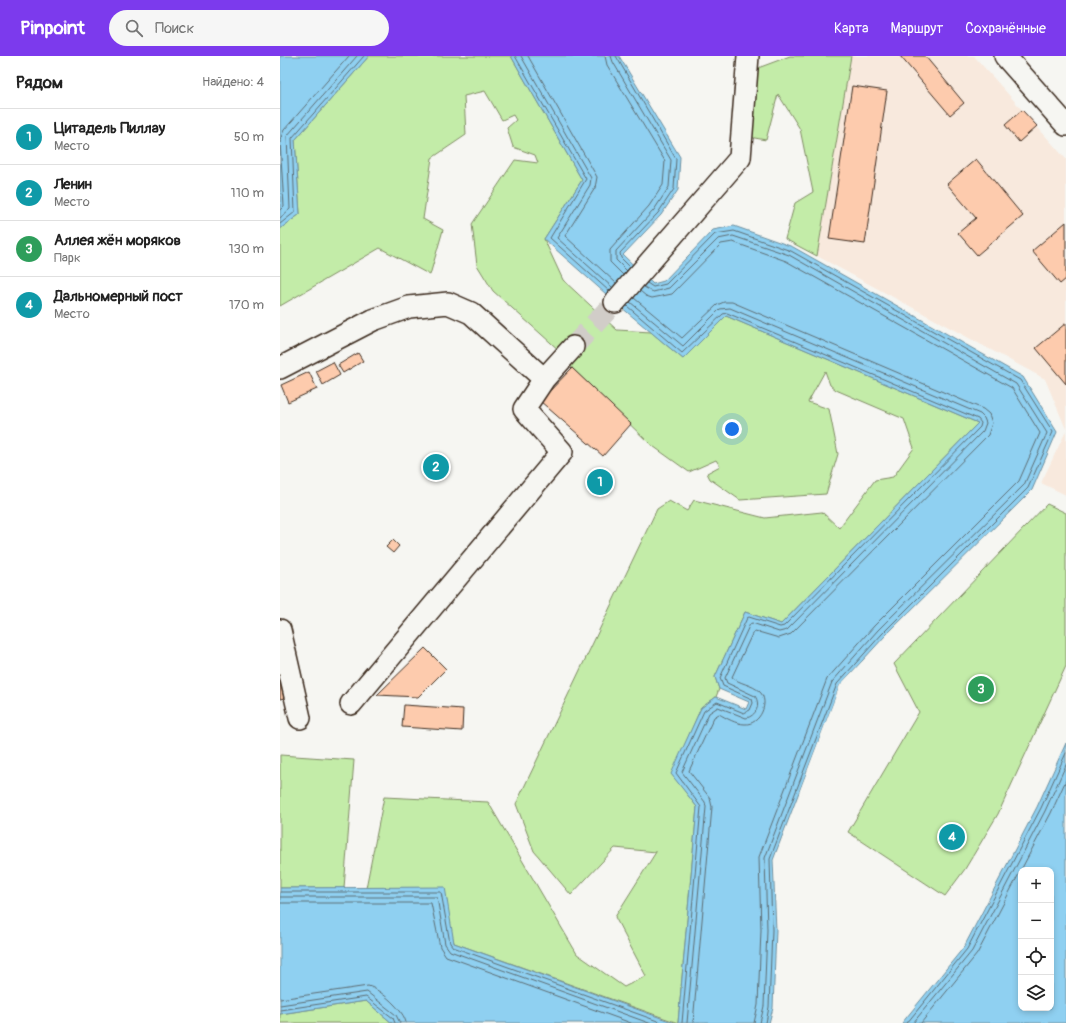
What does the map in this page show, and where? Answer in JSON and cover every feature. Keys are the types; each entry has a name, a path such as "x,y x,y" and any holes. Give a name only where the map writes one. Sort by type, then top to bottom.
{"street":[{"path":"615,302 740,158 748,56"},
{"path":"1004,56 1066,125"},
{"path":"280,368 373,320 409,307 448,303 471,313 544,379"},
{"path":"351,704 562,452 524,409 544,379 573,347"},
{"path":"280,630 300,718"}],"shaded area":[{"path":"851,56 974,56 1066,159 1066,429 1045,379 817,256"},
{"path":"1066,431 1066,495 1041,483"}],"green space":[{"path":"369,56 511,56 582,180 544,239 563,280 617,330 651,332 683,359 726,316 978,423 781,624 745,612 715,677 719,689 716,697 701,708 672,774 697,807 678,1023 454,943 442,888 366,888 384,797 488,802 577,954 624,987 646,976 615,917 656,852 615,848 571,895 534,851 516,804 657,509 669,501 687,511 694,500 765,518 822,512 839,528 875,480 893,477 914,448 904,419 836,390 830,385 825,371 808,402 829,409 838,454 826,494 740,500 710,479 707,473 720,466 716,460 689,472 650,444 572,368 570,360 493,291 477,265 472,224 515,160 538,163 535,155 513,147 507,128 516,120 513,115 502,120 485,91 464,96 466,135 432,158 423,219 443,230 430,275 380,248 280,306 280,229 300,214 295,140"},
{"path":"790,56 851,56 817,256 785,239 795,203 813,192 800,129 778,94 766,140 749,137 758,68"},
{"path":"1047,504 1066,513 1066,666 998,814 965,869 945,896 848,832 919,712 894,664"},
{"path":"280,755 354,760 344,888 280,888"},
{"path":"366,1001 392,1023 280,1023 280,1014"}],"water":[{"path":"280,56 369,56 295,140 300,214 280,229"},
{"path":"511,56 619,56 680,157 678,190 661,215 623,255 653,284 664,281 713,230 734,226 793,247 1023,377 1057,432 1032,490 885,636 840,685 773,860 776,930 773,1008 769,1023 678,1023 697,807 671,774 701,708 716,697 746,709 749,702 719,689 715,677 745,612 781,624 978,423 726,316 683,359 615,302 544,239 582,180"},
{"path":"1066,743 1066,1023 902,1023 964,947 1037,807"},
{"path":"445,887 454,943 675,1023 392,1023 366,1001 280,1014 280,888"}],"pier":[{"path":"862,662 863,663 842,686 801,794 799,793 840,685"}],"building":[{"path":"900,56 925,56 964,103 950,115"},
{"path":"852,86 887,91 865,244 829,239"},
{"path":"1022,110 1037,126 1019,142 1005,125"},
{"path":"976,159 1023,216 977,255 958,233 976,218 947,184"},
{"path":"1066,222 1066,279 1060,284 1032,251"},
{"path":"1066,323 1066,384 1036,348"},
{"path":"358,353 363,361 343,373 338,365"},
{"path":"333,362 340,375 323,385 316,371"},
{"path":"572,368 631,424 603,456 540,401"},
{"path":"309,372 317,389 288,402 281,385"},
{"path":"393,540 399,546 393,553 386,547"},
{"path":"425,648 446,669 418,697 377,695"},
{"path":"280,679 284,698 280,699"},
{"path":"404,705 463,709 462,731 402,727"},
{"path":"950,833 954,833 956,837 954,841 950,841 948,839 948,835"}],"tunnel":[{"path":"573,347 615,302"}],"place":[{"name":"Ленин","path":"436,467"},
{"name":"Цитадель Пиллау","path":"600,482"},
{"name":"Аллея жён моряков","path":"981,689"},
{"name":"Дальномерный пост","path":"952,837"}]}
